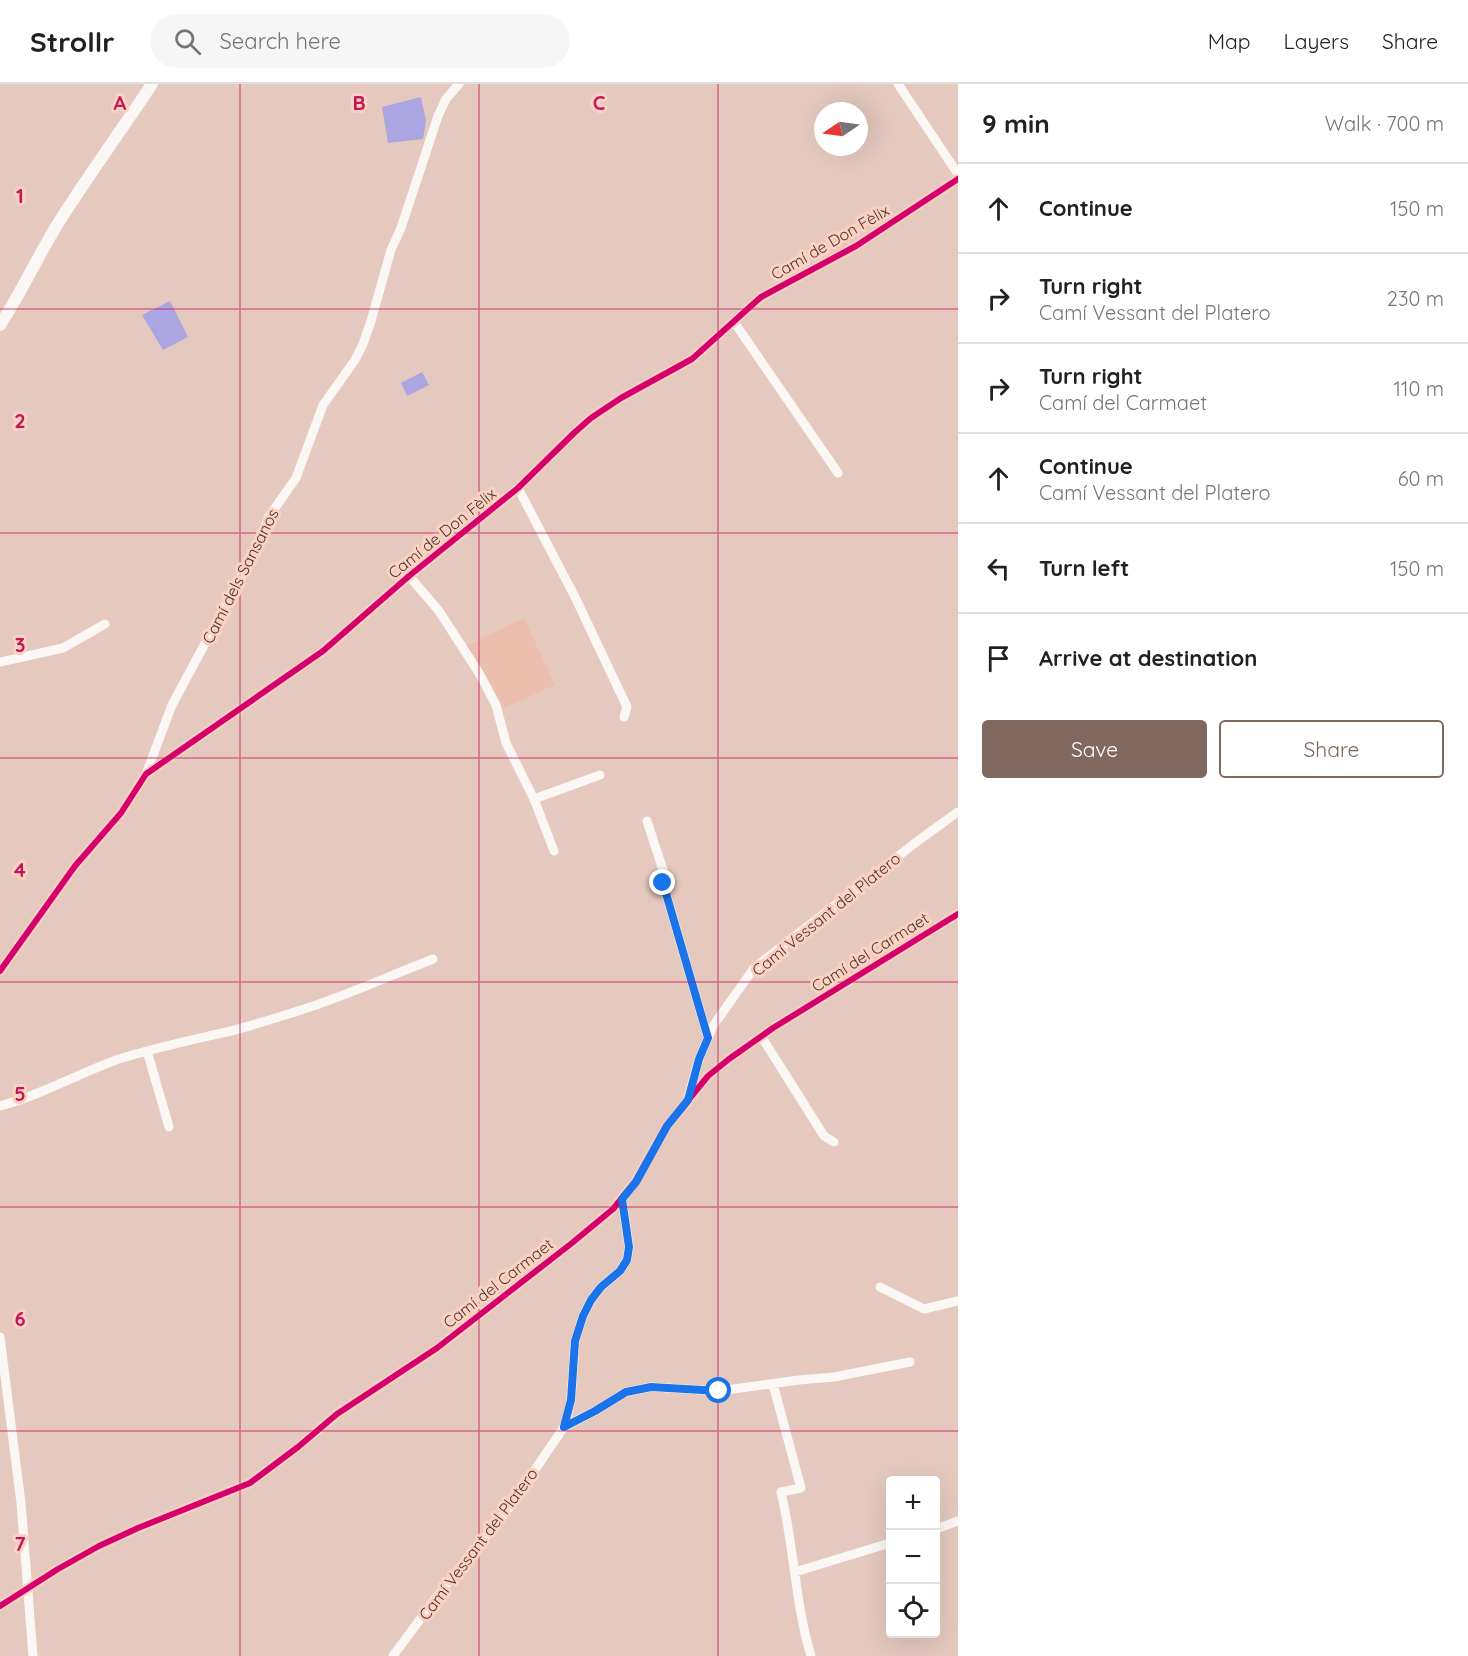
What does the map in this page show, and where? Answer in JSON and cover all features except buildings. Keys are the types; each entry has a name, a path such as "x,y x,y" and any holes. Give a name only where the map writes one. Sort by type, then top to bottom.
{"main road":[{"path":"0,325 79,190 152,84"}],"street":[{"name":"Camí dels Sansanos","path":"146,774 172,705 259,543 268,518 296,478 323,405 355,360 363,344 391,250 401,228 438,116 446,99 459,84"},
{"path":"898,84 958,174"},
{"name":"Camí de Don Fèlix","path":"0,971 75,866 121,813 146,774 323,651 409,576 518,488 591,418 636,389 692,359 761,297 856,246 958,179"},
{"path":"734,321 838,473"},
{"path":"518,488 576,599 627,707 624,717"},
{"path":"409,576 439,611 479,673 496,705 506,743 534,799 554,851"},
{"path":"0,662 63,648 105,624"},
{"path":"534,799 600,775"},
{"name":"Camí Vessant del Platero","path":"688,1100 699,1059 713,1026 754,968 958,812"},
{"path":"647,821 664,873 663,883 708,1038"},
{"name":"Camí del Carmaet","path":"0,1606 99,1546 250,1483 337,1414 437,1348 572,1243 622,1199 636,1182 667,1126 708,1077 729,1059 761,1036 958,914"},
{"path":"0,1106 45,1090 89,1070 147,1051 236,1029 322,1004 434,959"},
{"path":"761,1036 824,1136 834,1143"},
{"path":"147,1051 169,1127"},
{"name":"Camí Vessant del Platero","path":"393,1656 438,1595 509,1508 564,1427 571,1400 575,1341 583,1316 601,1287 620,1271 627,1260 629,1247 622,1199"},
{"path":"880,1287 924,1309 958,1301"},
{"path":"0,1337 27,1558 33,1656"},
{"path":"564,1427 626,1392 651,1387 719,1391 834,1377 910,1362"},
{"path":"773,1384 801,1488 781,1492 804,1634 811,1656"},
{"path":"940,1528 958,1521"},
{"path":"795,1572 886,1545"}],"shaded area":[{"path":"421,97 426,121 423,139 388,143 382,107"},
{"path":"170,301 188,337 163,350 142,315"},
{"path":"422,372 429,385 407,396 401,383"},
{"path":"524,618 555,685 502,709 487,678 466,646"}],"cycle path":[{"path":"0,971 75,866 121,813 146,774 323,651 409,576 518,488 591,418 621,398 692,359 761,297 856,246 958,179"},
{"path":"0,1606 99,1546 250,1483 337,1414 437,1348 613,1209 635,1182 667,1126 708,1076 773,1028 958,914"}],"route":[{"path":"663,883 708,1038 699,1059 688,1100 667,1126 636,1182 622,1199 629,1247 627,1260 620,1271 601,1287 583,1316 575,1341 571,1400 564,1427 626,1392 651,1387 719,1391"}]}
